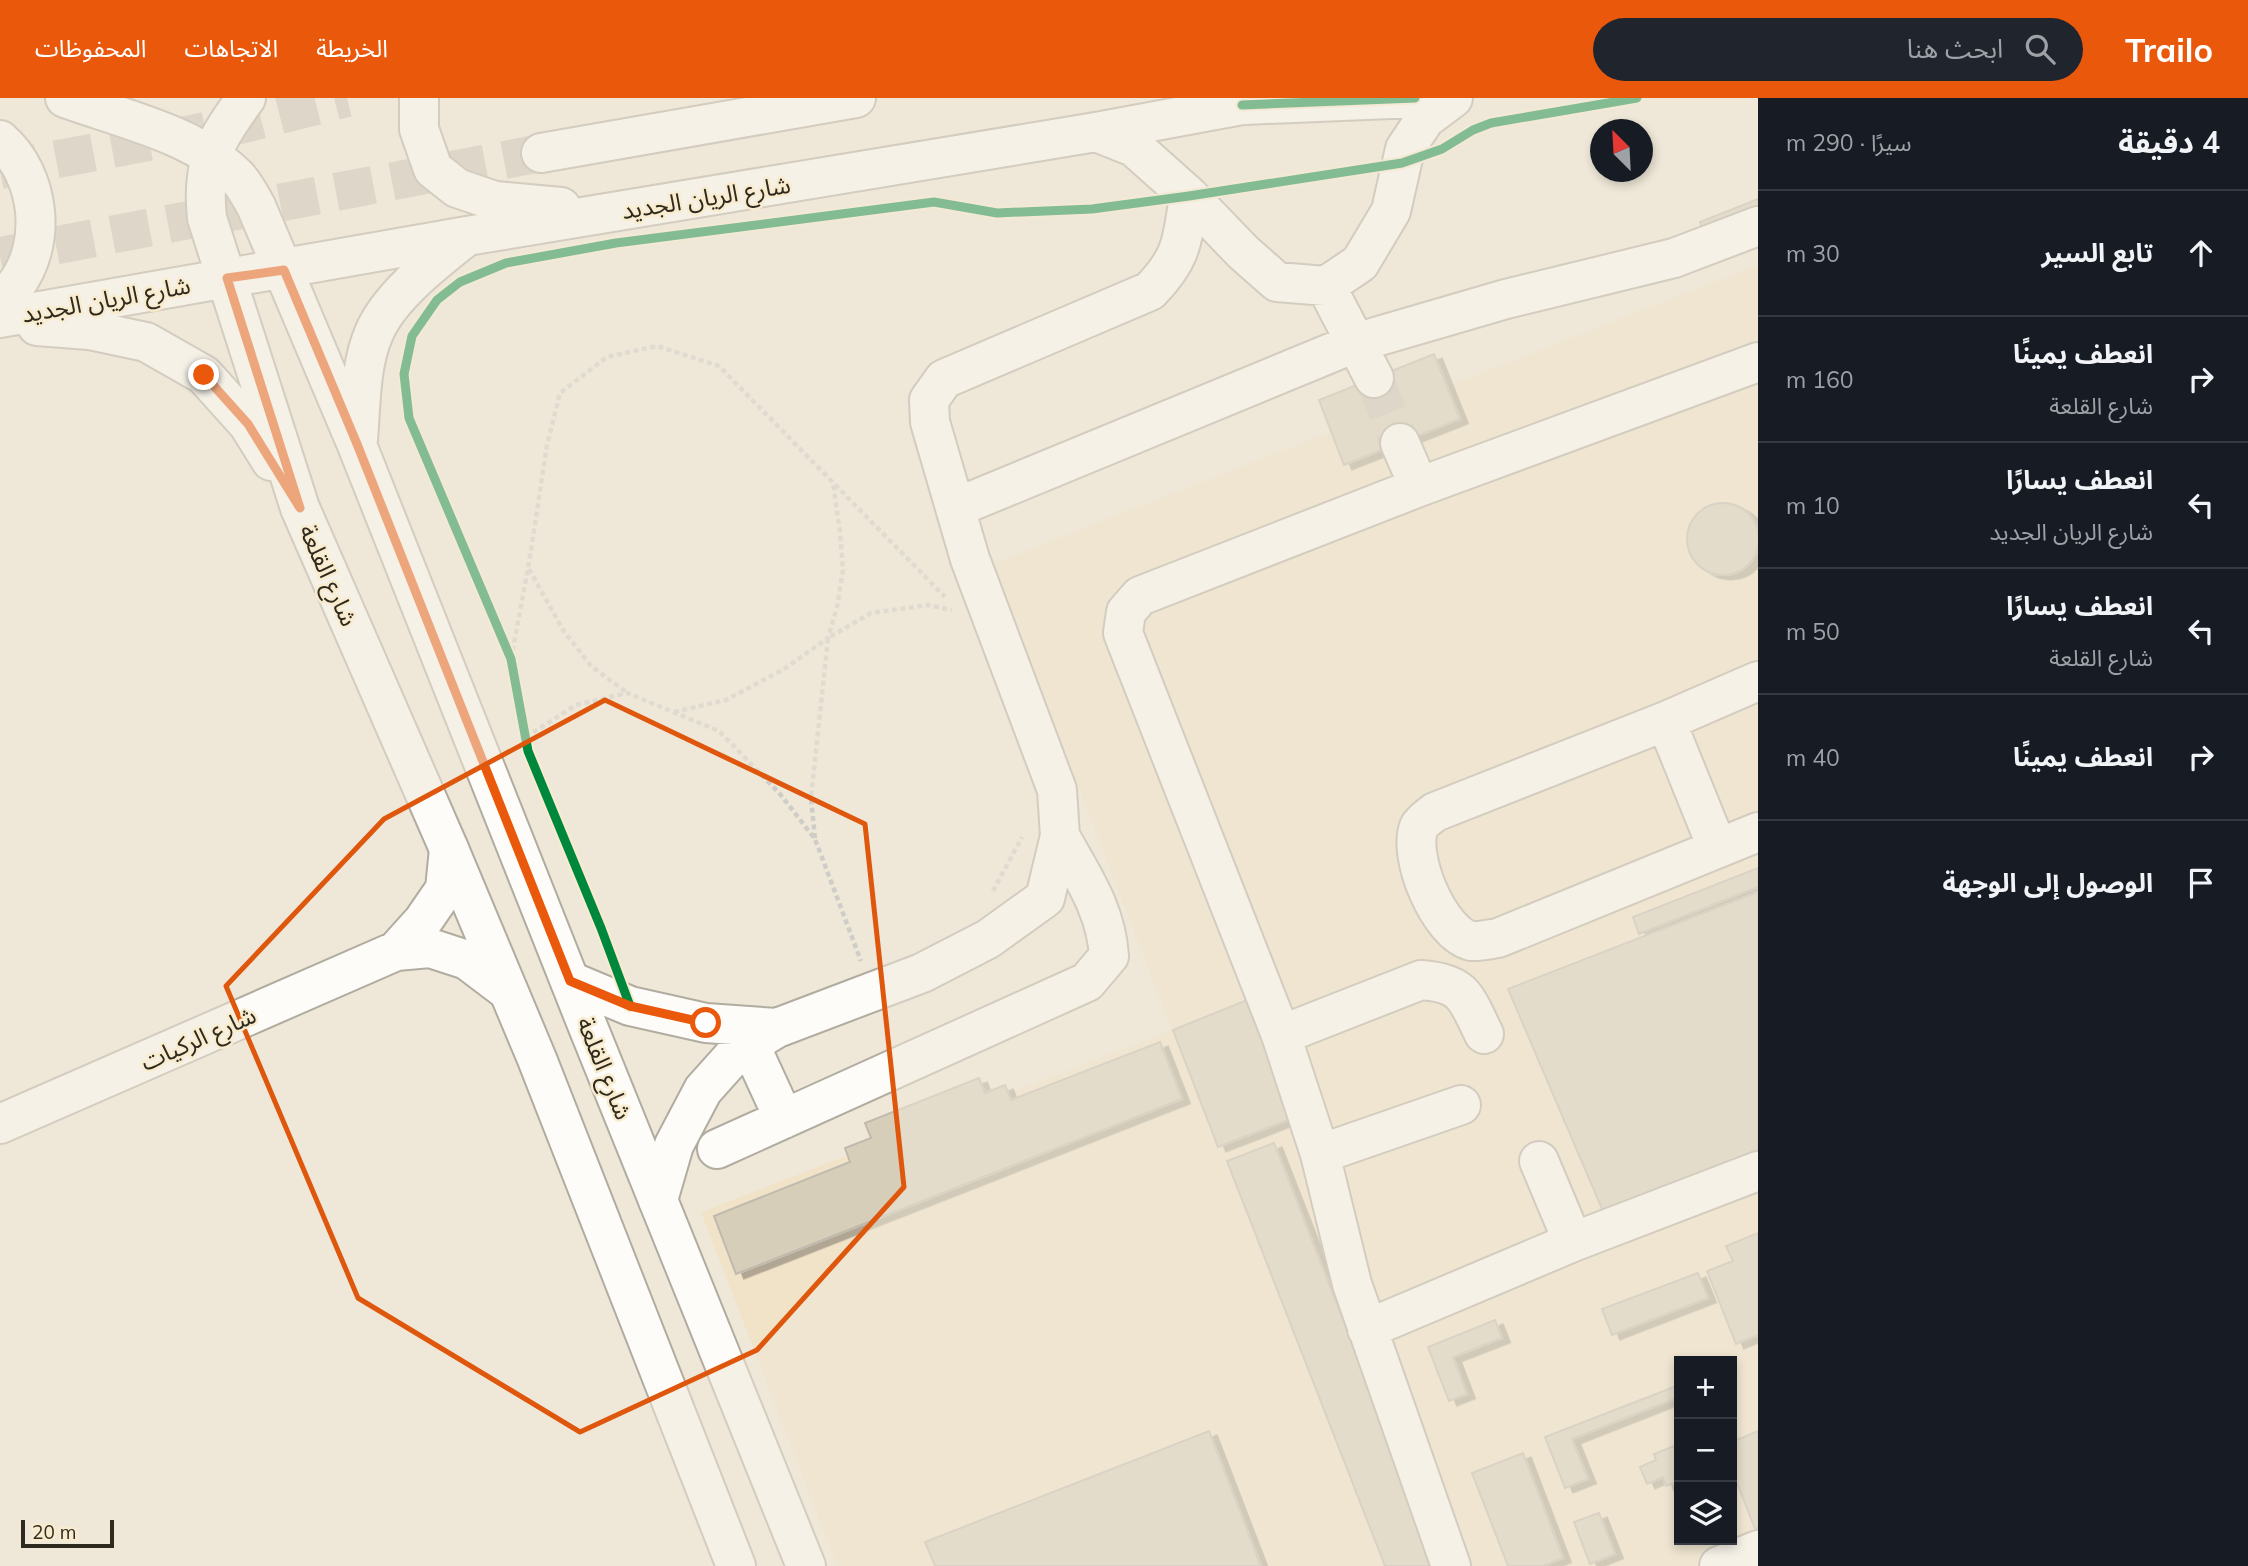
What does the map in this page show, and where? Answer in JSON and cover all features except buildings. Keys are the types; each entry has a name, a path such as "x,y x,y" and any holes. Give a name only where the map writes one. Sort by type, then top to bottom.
{"main road":[{"name":"شارع القلعة","path":"65,98 146,125 211,155 237,177 256,206 357,444 806,1566"},
{"name":"شارع القلعة","path":"246,98 230,120 211,155 204,194 207,218 300,508 508,990 736,1566"},
{"path":"419,98 419,129 433,169 457,188 495,201 615,212"},
{"path":"541,153 856,98"},
{"name":"شارع الريان الجديد","path":"0,320 467,236 1096,132 1260,101 1415,98"},
{"path":"1096,132 1134,147 1278,282 1326,286 1360,263 1391,211 1405,149 1425,119 1453,98"},
{"path":"0,140 12,151 29,182 36,217 32,253 16,285 0,302"},
{"path":"658,1200 674,1145 703,1090 737,1052 763,1036 922,973 988,939 1045,898 1060,836 1057,790 969,604 970,559 930,422 929,400 944,379 1150,291 1168,273 1181,247 1189,196"},
{"path":"955,508 1355,343 1506,299 1674,258 1758,226"},
{"path":"357,444 365,365 374,332 395,301 422,272 467,236"},
{"path":"1326,286 1374,378"},
{"path":"0,320 89,330 146,342 204,375 248,424 300,508"},
{"path":"1451,1566 1352,1284 1320,1154 1282,1034 1123,633 1126,612 1140,596 1419,487 1758,362"},
{"path":"1400,443 1419,487"},
{"path":"1758,681 1666,721 1435,812 1420,825 1416,844 1426,891 1451,929 1471,941 1498,939 1758,832"},
{"path":"1666,721 1717,847"},
{"path":"717,1149 1087,982 1109,956 1108,934 1102,914 1060,836"},
{"name":"شارع الركيات","path":"396,951 423,921 445,890 449,849"},
{"name":"شارع الركيات","path":"0,1125 396,951 430,948 467,960 508,990"},
{"path":"570,981 630,1006 763,1036"},
{"path":"1282,1034 1421,981 1442,982 1457,989 1469,1004 1484,1034"},
{"path":"763,1036 784,1119"},
{"path":"1320,1154 1461,1105"},
{"path":"1539,1161 1573,1242"},
{"path":"1367,1329 1573,1242 1758,1171"},
{"path":"1719,1566 1758,1550"}],"path":[{"path":"511,659 547,445 560,393 607,357 657,346 719,366 944,596 969,604"},
{"path":"833,482 843,570 837,607 828,638 811,798 815,839 864,968"},
{"path":"528,568 563,630 592,666 626,693 719,731 780,794 815,839"},
{"path":"674,712 726,700 784,669 828,638 871,613 928,605 969,604"},
{"path":"506,646 513,669"},
{"path":"524,725 526,740 576,705 626,693"},
{"path":"991,895 1022,837 1023,825"}],"highlighted area":[{"path":"605,700 865,824 904,1187 757,1350 580,1432 358,1298 226,986 384,819"}],"shaded area":[{"path":"1758,265 1758,1566 837,1566 701,1212 1172,1030 992,564"}],"tunnel":[{"path":"0,170 244,124 347,98"},
{"path":"0,256 541,153"},
{"path":"1374,378 1400,443"}],"cycle path":[{"path":"1242,105 1415,98"},
{"path":"630,1006 528,751 511,659 409,418 404,374 412,336 437,300 460,282 506,263 616,243 934,202 997,213 1092,209 1189,196 1402,163 1442,149 1473,130 1491,123 1637,98"}],"route":[{"path":"204,375 248,424 300,508 227,278 284,270 357,444 570,981 630,1006 706,1023"}]}
